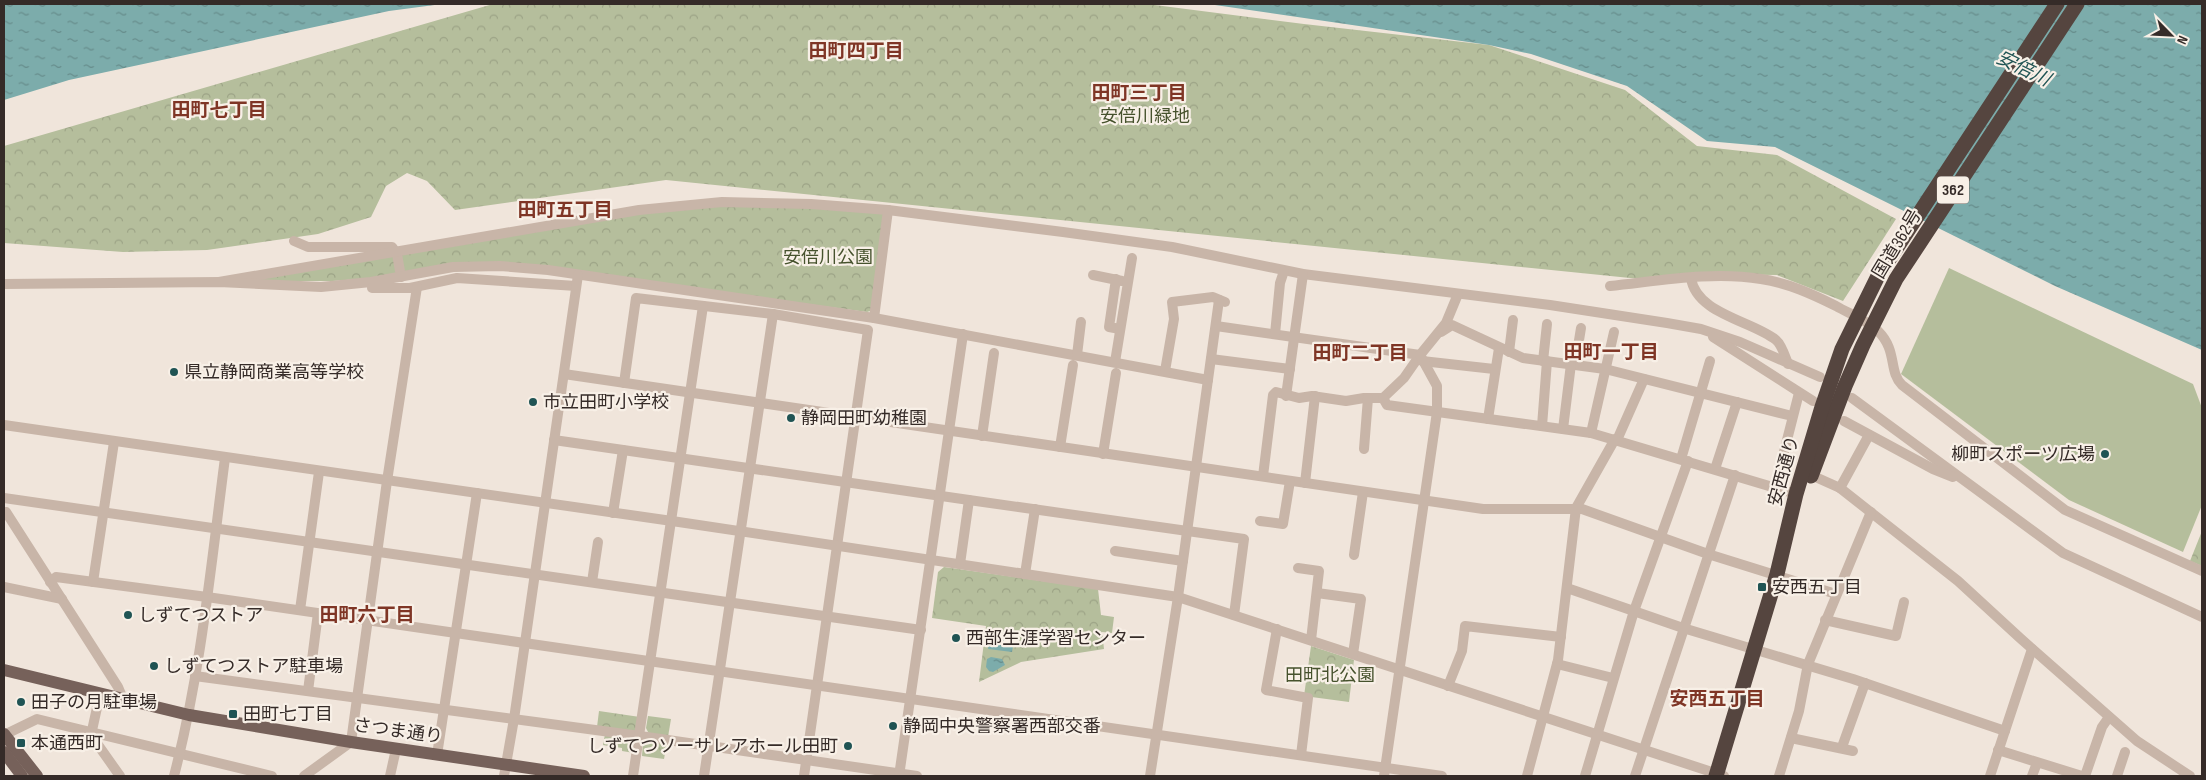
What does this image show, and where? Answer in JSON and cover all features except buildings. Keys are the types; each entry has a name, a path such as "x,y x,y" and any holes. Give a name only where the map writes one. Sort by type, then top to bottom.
{"highway":[{"name":"国道362号","path":"1826,377 1878,276 2056,4"},
{"name":"国道362号","path":"1849,392 1863,345 1901,271 2077,4"},
{"name":"安西通り","path":"1777,574 1826,377"},
{"name":"安西通り","path":"1719,776 1777,574 1811,475 1849,392"}],"main road":[{"name":"さつま通り","path":"4,670 189,715 437,755 505,771 584,776"},
{"path":"4,735 37,776"},
{"path":"4,752 22,776"}],"street":[{"path":"219,282 396,250 638,210 697,203 764,202 888,210 1172,247 1303,274 1550,305 1702,329 1740,342 1788,364 1826,377"},
{"path":"874,318 888,210"},
{"path":"294,241 308,247 386,246 396,250"},
{"path":"396,250 400,277"},
{"path":"1115,362 1132,258"},
{"path":"4,284 219,282 320,286 400,277 453,267 475,266 548,270 874,318 963,334 1075,360 1115,362 1208,380"},
{"path":"1275,334 1280,283 1284,271"},
{"path":"1286,396 1303,274"},
{"path":"505,771 578,275"},
{"path":"1093,275 1128,282"},
{"path":"1610,286 1729,275 1762,279 1808,292 1868,322 1877,330 1891,349 1896,377 1902,385 2065,510 2202,571"},
{"path":"350,284 356,290 417,287 457,278 576,286"},
{"path":"1691,278 1694,290 1707,303 1776,339 1788,364"},
{"path":"1116,280 1109,327 1120,329"},
{"path":"304,776 351,742 379,552 387,482 417,287"},
{"path":"1263,476 1273,395 1276,392 1300,398 1315,396 1346,401 1383,398 1421,358 1432,338 1446,323 1458,294"},
{"path":"1150,776 1178,597 1216,326 1222,301 1213,297 1172,302 1174,319 1165,371"},
{"path":"624,383 636,298 773,314 868,330 804,776"},
{"path":"633,776 652,660 660,592 703,306"},
{"path":"704,776 773,314"},
{"path":"1488,419 1494,369 1504,350 1513,320"},
{"path":"1060,448 1082,322"},
{"path":"1542,426 1547,324"},
{"path":"1432,338 1452,325 1523,358 1605,369 1792,416"},
{"path":"1216,326 1494,369"},
{"path":"1563,429 1581,328"},
{"path":"1702,329 1813,401"},
{"path":"1591,433 1614,332"},
{"path":"899,775 963,334"},
{"path":"982,436 994,353"},
{"path":"1385,772 1437,412 1437,386 1421,358"},
{"path":"1211,359 1290,368"},
{"path":"1585,776 1634,611 1661,537 1684,460 1700,392 1710,361"},
{"path":"1104,454 1116,373"},
{"path":"564,374 1483,509 1576,508 1708,554 1836,594"},
{"path":"1527,776 1558,664 1576,508 1616,440 1644,379"},
{"path":"1849,392 1966,482 2063,553 2202,617"},
{"path":"1775,487 1799,393"},
{"path":"1305,483 1315,396"},
{"path":"1364,449 1368,398"},
{"path":"1383,398 1387,405 1591,433 1796,494"},
{"path":"1715,469 1737,402"},
{"path":"1844,421 1932,469 1966,482"},
{"path":"4,425 387,482 477,492 1178,597 1719,776"},
{"path":"1840,488 1869,436"},
{"path":"554,440 1244,539 1234,615"},
{"path":"94,582 114,442"},
{"path":"613,513 623,450"},
{"path":"174,776 189,715 196,676 225,458"},
{"path":"300,610 319,472"},
{"path":"1635,776 1735,475"},
{"path":"1811,475 1840,488 1978,598 2032,649 2137,741 2190,776"},
{"path":"1260,521 1283,524 1290,480"},
{"path":"437,755 442,710 477,492"},
{"path":"1354,555 1363,492"},
{"path":"4,498 921,630"},
{"path":"960,564 968,500"},
{"path":"1025,574 1035,509"},
{"path":"6,512 124,699"},
{"path":"1779,776 1791,738 1808,664 1870,512"},
{"path":"592,582 598,542"},
{"path":"1115,551 1183,561"},
{"path":"1298,568 1319,571 1311,640"},
{"path":"50,582 56,577 207,597 1301,755 1385,772 1442,776"},
{"path":"4,587 62,599"},
{"path":"1567,588 1683,628 1865,682 2005,731"},
{"path":"1317,593 1361,599 1353,654"},
{"path":"1825,620 1896,636 1904,602"},
{"path":"308,692 318,613"},
{"path":"1448,686 1462,651 1465,626 1561,637"},
{"path":"1277,629 1266,690 1308,698 1301,755"},
{"path":"1990,776 2032,649"},
{"path":"1558,664 1613,678"},
{"path":"196,676 640,736 709,748 917,776"},
{"path":"1842,748 1865,682"},
{"path":"100,694 90,732 92,740 120,776"},
{"path":"1998,750 2037,764 2083,776 2102,727 2109,717"},
{"path":"4,735 37,719 272,776"},
{"path":"1791,738 1853,751"},
{"path":"390,776 396,749"},
{"path":"2117,776 2125,752"},
{"path":"2032,776 2037,764"}],"green space":[{"name":"安倍川緑地","path":"493,4 1147,4 1489,45 1625,90 1697,146 1777,155 1896,219 1843,301 1777,275 1694,274 1640,279 666,180 455,210 427,181 407,173 386,186 371,217 318,234 207,250 123,252 4,243 4,146"},
{"name":"安倍川公園","path":"696,207 822,208 885,213 873,310 867,312 523,266 333,281 239,281 630,215"},
{"name":"柳町スポーツ広場","path":"1949,268 2193,384 2202,408 2202,505 2183,552 2069,500 1901,374"},
{"path":"2202,531 2202,566 2190,561"},
{"path":"944,567 1098,589 1101,615 1114,617 1112,633 1102,632 1104,649 1021,662 979,682 986,626 932,618 938,572"},
{"name":"田町北公園","path":"1311,646 1354,660 1349,702 1304,696"},
{"path":"599,711 640,717 638,730 633,732 597,727"},
{"path":"648,716 671,719 668,737 649,734 646,728"},
{"path":"605,734 636,741 634,753 622,751 622,748 603,745"},
{"path":"647,739 667,742 664,759 642,756 643,742"}],"water":[{"path":"4,4 442,4 389,11 69,80 4,100"},
{"name":"安倍川","path":"1208,4 2202,4 2202,350 2055,286 1775,147 1707,141 1627,86 1531,54 1489,45"},
{"path":"990,637 1014,640 1012,652 988,649"},
{"path":"991,657 1002,659 1005,665 993,672 989,671 986,667 987,659"}],"place":[{"name":"県立静岡商業高等学校","path":"174,372"},
{"name":"市立田町小学校","path":"533,402"},
{"name":"静岡田町幼稚園","path":"791,418"},
{"name":"柳町スポーツ広場","path":"2105,454"},
{"name":"安西五丁目","path":"1762,587"},
{"name":"しずてつストア","path":"128,615"},
{"name":"西部生涯学習センター","path":"956,638"},
{"name":"しずてつストア駐車場","path":"154,666"},
{"name":"田子の月駐車場","path":"21,702"},
{"name":"田町七丁目","path":"233,714"},
{"name":"静岡中央警察署西部交番","path":"893,726"},
{"name":"本通西町","path":"21,743"},
{"name":"しずてつソーサレアホール田町","path":"848,746"}],"district":[{"name":"田町四丁目","path":"856,51"},
{"name":"田町三丁目","path":"1139,93"},
{"name":"田町七丁目","path":"219,110"},
{"name":"田町五丁目","path":"565,210"},
{"name":"田町一丁目","path":"1611,352"},
{"name":"田町二丁目","path":"1360,353"},
{"name":"田町六丁目","path":"367,615"},
{"name":"安西五丁目","path":"1717,699"}]}
